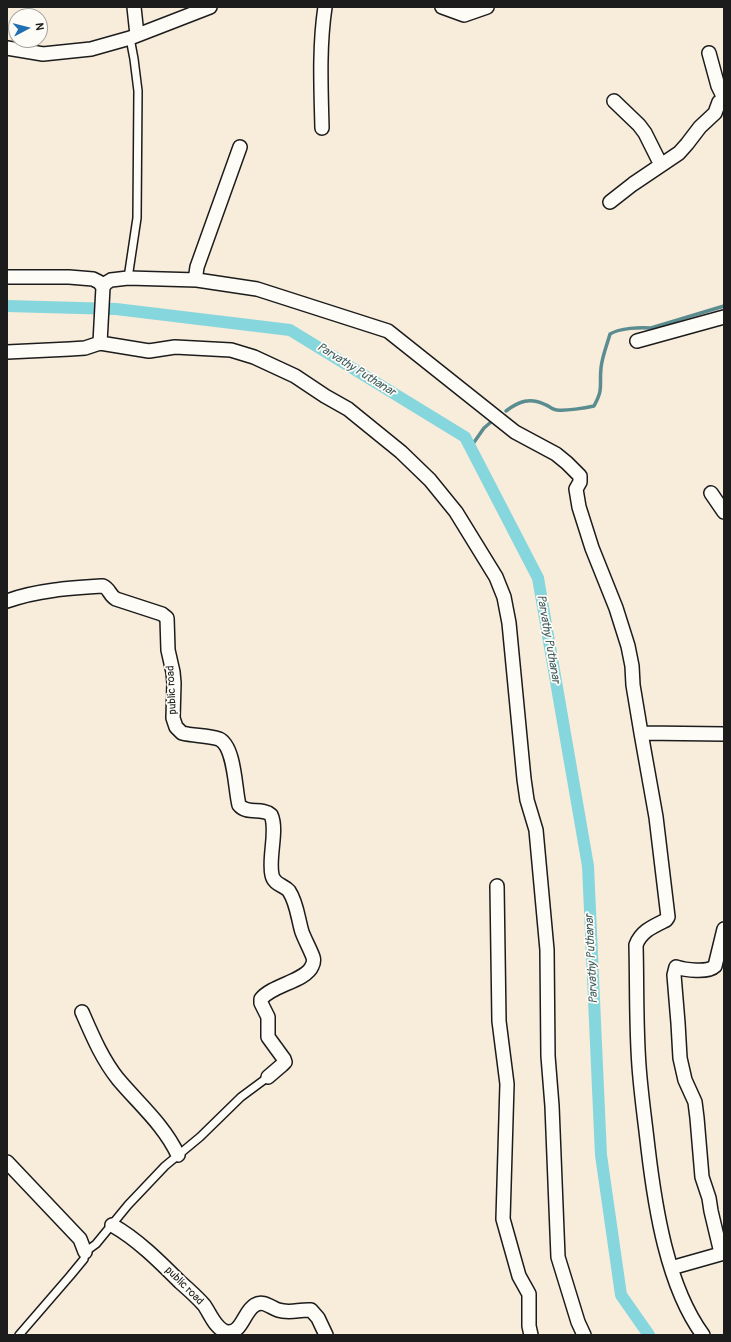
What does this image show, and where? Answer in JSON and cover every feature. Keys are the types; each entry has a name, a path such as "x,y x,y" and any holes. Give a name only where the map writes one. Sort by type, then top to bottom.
{"street":[{"path":"133,37 134,7"},
{"path":"7,48 43,54 91,49 133,37 210,7"},
{"path":"322,128 321,50 325,7"},
{"path":"442,7 464,15 487,7"},
{"path":"610,202 633,184 675,156 714,113 724,98 717,82 709,53"},
{"path":"614,101 639,125 645,133 661,165"},
{"path":"197,280 197,268 240,147"},
{"path":"7,277 69,277 93,279 99,282 103,287"},
{"path":"101,338 103,287 111,280 128,278 197,280 258,289 388,331 516,432 556,454 580,476 580,482 576,489 579,508 592,548 616,608 628,646 632,666 633,685 656,817 668,917 666,920 645,932 638,940 636,945 639,1066 653,1193 665,1248 685,1304 703,1335"},
{"path":"637,341 724,317"},
{"path":"7,352 85,348 101,338 149,351 175,347 231,350 254,357 295,376 348,409 401,452 430,480 456,512 496,577 504,597 508,616 526,793 536,830 543,901 547,950 548,1056 558,1257 578,1322 584,1335"},
{"path":"711,493 724,512"},
{"name":"public road","path":"7,601 35,594 72,588 102,586 107,588 116,599 162,614 167,618 168,650 173,672 173,716 175,725 182,733 218,739 224,742 227,745 230,754 239,805 244,810 265,811 271,814 273,825 272,877 276,883 286,888 290,894 313,957 313,965 309,970 271,991 262,999 261,1003 268,1017 268,1037 284,1058 285,1062 268,1077"},
{"path":"641,734 724,734"},
{"path":"497,886 499,1021 507,1084 503,1219 519,1276 529,1294 529,1326 531,1335"},
{"path":"678,1266 723,1253 702,1177 697,1118 694,1102 685,1080 680,1058 674,975 676,968 689,970 710,970 714,968 724,928"},
{"path":"82,1012 98,1046 118,1078 159,1124 169,1137 178,1155"},
{"path":"7,1162 80,1239 85,1252"},
{"name":"public road","path":"112,1225 160,1262 203,1304 214,1320 224,1330 230,1332 236,1329 252,1307 262,1303 285,1311 293,1312 311,1310 318,1318 326,1335"}],"lane":[{"path":"128,278 137,218 138,91 133,37"},
{"path":"19,1335 84,1259 85,1252 96,1244 154,1178 178,1155 200,1137 241,1097 268,1077"}],"waterway":[{"name":"Parvathy Puthanar","path":"7,306 116,309 290,330 465,437 538,578 588,866 601,1155 621,1295 649,1335"},
{"path":"506,411 525,401 535,401 557,410 570,410 594,406 600,391 603,355 610,334 624,329 651,328 724,306"},
{"path":"470,448 484,428 491,422"}]}
